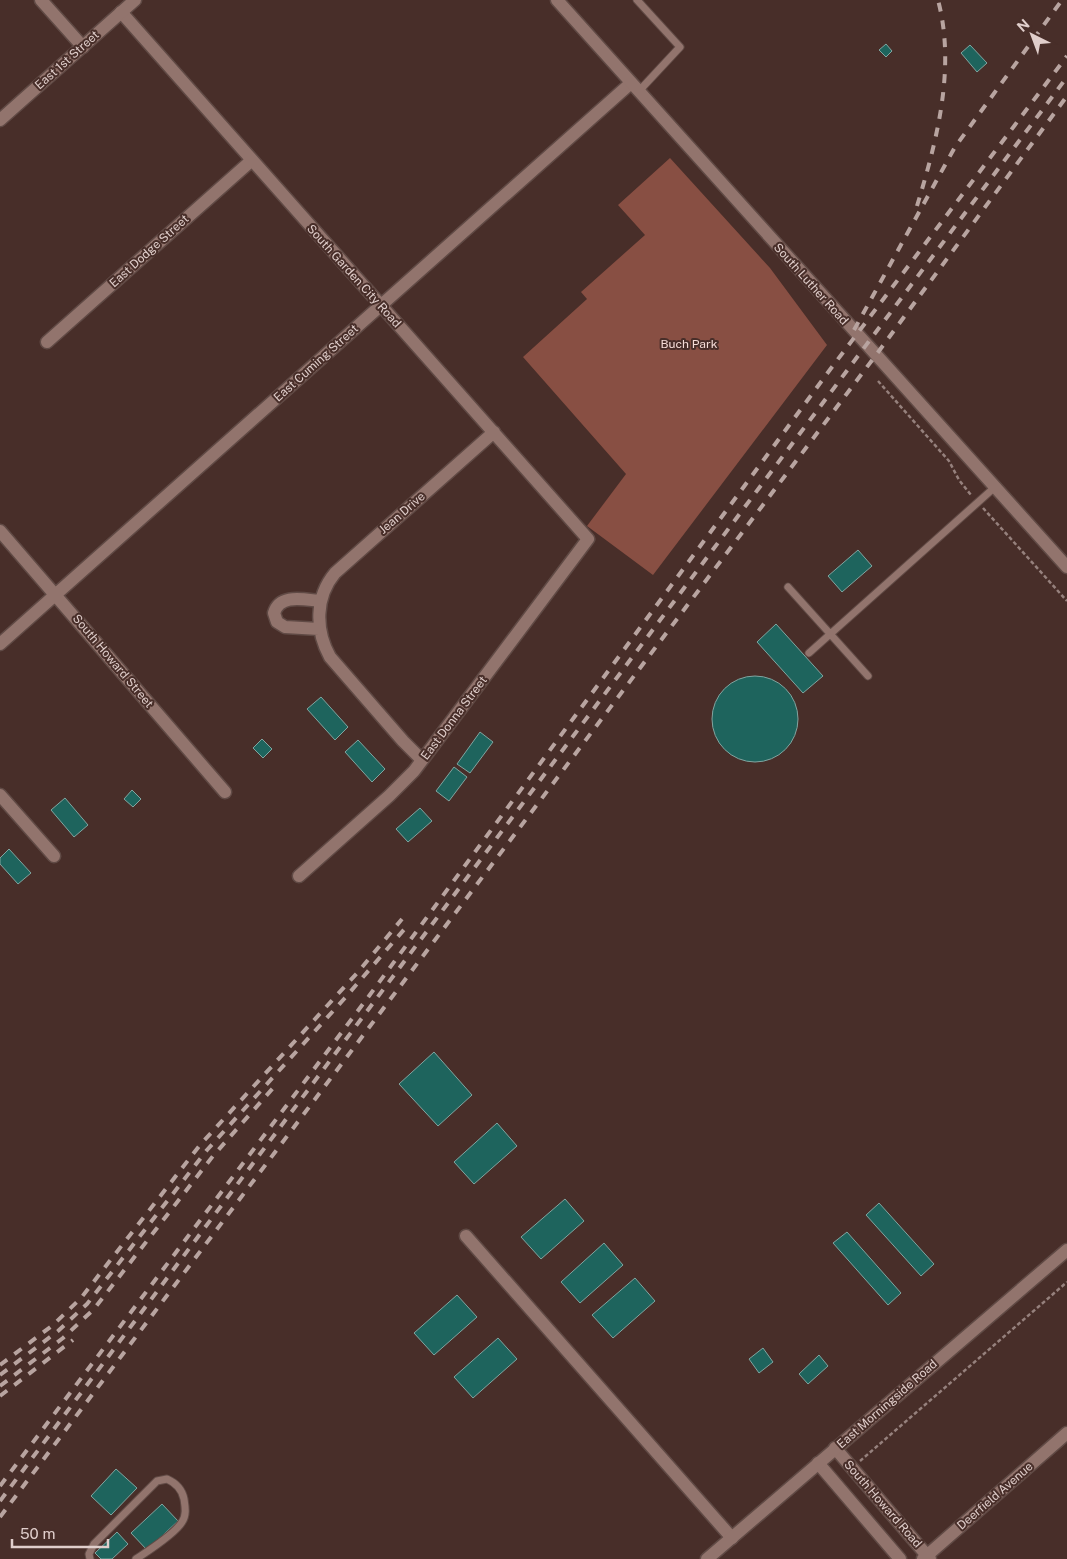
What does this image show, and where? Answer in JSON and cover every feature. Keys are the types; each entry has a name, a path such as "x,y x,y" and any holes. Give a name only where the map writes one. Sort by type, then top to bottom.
{"street":[{"path":"40,0 83,47"},
{"name":"East 1st Street","path":"0,120 135,0"},
{"name":"South Luther Road","path":"557,0 1067,567"},
{"name":"South Garden City Road","path":"121,12 588,539"},
{"name":"East Cuming Street","path":"0,644 381,305 635,87"},
{"name":"East Dodge Street","path":"47,342 252,160"},
{"name":"Jean Drive","path":"422,760 403,742 336,667 324,647 319,629 321,601 329,580 339,569 494,432"},
{"name":"South Howard Street","path":"0,531 225,792"},
{"name":"East Donna Street","path":"299,876 389,796 422,760 588,539"},
{"path":"319,629 285,627 277,622 274,613 278,605 286,600 321,601"},
{"path":"0,795 54,856"},
{"path":"466,1236 732,1538"},
{"name":"East Morningside Road","path":"707,1559 1067,1250"},
{"name":"Deerfield Avenue","path":"927,1558 1067,1432"},
{"name":"South Howard Road","path":"836,1448 927,1558"},
{"name":"South Howard Road","path":"818,1463 900,1559"}],"lane":[{"path":"635,87 680,47 637,0"},
{"path":"809,652 995,487"},
{"path":"788,587 868,676"},
{"path":"90,1559 89,1554 94,1544 157,1481 167,1479 175,1482 183,1494 185,1511 182,1522 151,1550 136,1559"}],"path":[{"path":"878,380 949,461 963,486 1067,602"},
{"path":"866,1467 860,1460 1067,1282"}],"green space":[{"name":"Buch Park","path":"670,158 770,268 827,345 653,575 587,526 626,474 523,357 587,299 581,292 645,235 618,205"}],"building":[{"path":"886,44 892,51 886,57 879,50"},
{"path":"970,45 987,63 977,72 961,53"},
{"path":"858,550 872,566 842,592 828,576"},
{"path":"776,624 823,676 803,693 757,642"},
{"path":"755,676 771,679 779,683 791,695 795,703 798,719 795,735 791,743 779,755 771,759 755,762 739,759 731,755 719,743 715,735 712,719 715,703 719,695 731,683 739,679"},
{"path":"321,697 348,727 335,740 307,709"},
{"path":"480,732 493,742 470,773 457,764"},
{"path":"262,739 272,749 263,758 253,748"},
{"path":"358,740 385,769 372,782 345,752"},
{"path":"454,767 467,777 449,801 436,791"},
{"path":"132,790 141,799 133,807 124,799"},
{"path":"65,798 88,825 74,837 51,810"},
{"path":"420,808 432,821 408,842 396,829"},
{"path":"9,849 31,873 18,884 0,864 0,858"},
{"path":"434,1052 472,1095 438,1126 399,1084"},
{"path":"497,1123 517,1146 474,1184 454,1162"},
{"path":"565,1199 584,1221 541,1259 521,1237"},
{"path":"879,1203 934,1264 921,1276 866,1215"},
{"path":"847,1232 901,1293 888,1305 833,1243"},
{"path":"604,1243 623,1265 580,1303 561,1282"},
{"path":"635,1278 655,1301 613,1338 592,1315"},
{"path":"457,1295 477,1317 434,1355 414,1333"},
{"path":"498,1338 517,1359 473,1398 454,1377"},
{"path":"763,1348 773,1362 759,1373 749,1359"},
{"path":"819,1355 828,1366 808,1384 799,1374"},
{"path":"116,1469 137,1488 111,1515 91,1496"},
{"path":"162,1504 178,1521 147,1550 131,1533"},
{"path":"117,1532 128,1544 112,1559 101,1559 95,1553"}],"railway":[{"path":"917,206 937,130 945,78 943,26 938,0"},
{"path":"854,330 955,147 1062,0"},
{"path":"0,1486 369,996 829,371 1067,56"},
{"path":"0,1501 1067,77"},
{"path":"0,1517 876,355 1067,96"},
{"path":"0,1365 53,1325 81,1298 200,1145 358,972 402,919"},
{"path":"0,1375 58,1331 87,1304 207,1150 344,999 408,925"},
{"path":"0,1386 63,1338 94,1309 213,1156 274,1087"},
{"path":"0,1396 73,1340"}]}
